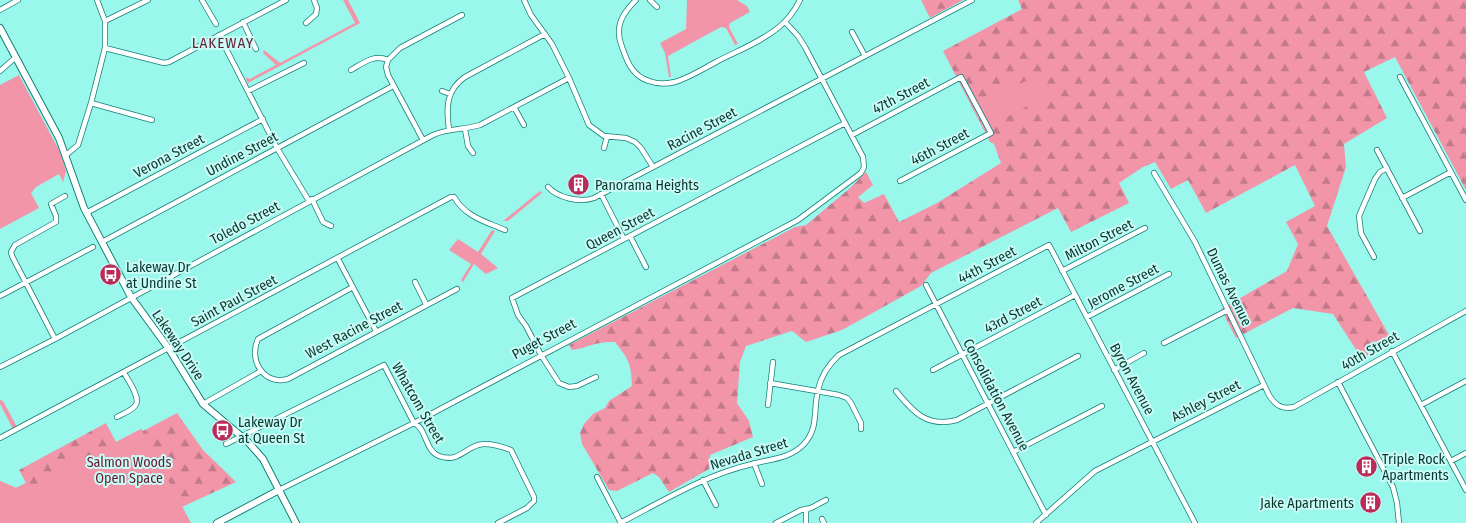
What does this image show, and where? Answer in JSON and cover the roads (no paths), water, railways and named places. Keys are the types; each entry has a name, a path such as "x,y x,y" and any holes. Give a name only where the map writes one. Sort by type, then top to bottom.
{"main road":[{"name":"Lakeway Drive","path":"0,28 59,138 86,213 131,297 169,349 203,404 242,437 262,459 296,523"},
{"name":"Puget Street","path":"217,523 279,490"}],"street":[{"path":"0,10 18,0"},
{"path":"66,155 78,145 105,48 105,21 98,0"},
{"path":"105,21 148,0"},
{"path":"202,0 216,24"},
{"path":"105,48 164,63 169,62 286,0"},
{"path":"306,23 316,14 317,8 314,0"},
{"path":"524,0 569,78 587,122 592,129 607,137 626,138 635,142 653,167"},
{"path":"636,0 625,11 619,25 619,39 626,60 632,70 643,79 653,83 683,79 765,37 785,22 800,0"},
{"path":"650,0 657,7"},
{"name":"Racine Street","path":"548,187 553,192 577,200 589,200 972,0"},
{"path":"423,140 386,70 388,60 398,50 462,15"},
{"path":"243,22 256,49"},
{"path":"785,22 803,44 852,135"},
{"path":"852,32 865,56"},
{"path":"219,34 277,148 323,222 331,226"},
{"path":"545,34 463,78 456,84 450,94 447,110 449,129 465,129 487,122 569,78"},
{"path":"0,71 16,57"},
{"path":"351,70 374,58 380,57 388,60"},
{"path":"248,90 304,63"},
{"name":"46th Street","path":"900,181 990,133 961,77"},
{"name":"47th Street","path":"852,135 961,77"},
{"path":"1400,77 1466,200"},
{"name":"Undine Street","path":"102,242 393,86"},
{"path":"442,91 450,94"},
{"path":"91,103 152,120"},
{"path":"514,108 524,125"},
{"name":"Verona Street","path":"86,213 263,119"},
{"name":"Queen Street","path":"541,356 533,338 518,315 512,298 845,123"},
{"name":"Toledo Street","path":"0,367 423,140 449,129"},
{"path":"465,129 468,146 473,153"},
{"name":"Puget Street","path":"279,490 414,423 798,220 864,168 863,157 852,135"},
{"path":"604,148 607,137"},
{"path":"1378,150 1420,231"},
{"path":"1374,257 1361,233 1359,216 1375,179 1380,172 1387,168"},
{"path":"1402,198 1451,172"},
{"name":"Dumas Avenue","path":"1154,173 1192,236 1272,400 1284,408"},
{"path":"601,194 624,239"},
{"path":"55,339 12,256 12,248 54,224 56,216 51,204 65,196"},
{"name":"Saint Paul Street","path":"0,438 451,197 454,197 462,210 470,215 505,230"},
{"name":"Milton Street","path":"1062,271 1145,228"},
{"path":"630,236 646,267"},
{"name":"Byron Avenue","path":"1049,245 1195,523"},
{"name":"44th Street","path":"936,305 1049,245"},
{"path":"0,296 93,247"},
{"path":"338,259 376,331"},
{"name":"Jerome Street","path":"1087,317 1169,274"},
{"path":"416,282 426,304"},
{"name":"Consolidation Avenue","path":"926,285 1046,515"},
{"path":"203,404 261,371 254,352 258,340 353,287"},
{"name":"West Racine Street","path":"261,371 273,380 281,381 288,379 457,289"},
{"name":"43rd Street","path":"933,370 1075,295"},
{"name":"Nevada Street","path":"621,523 703,480 727,470 788,455 797,450 812,434 816,422 818,391 826,369 839,355 936,305"},
{"path":"1164,343 1228,310"},
{"name":"40th Street","path":"1284,408 1294,407 1466,311"},
{"path":"1392,351 1466,490"},
{"path":"1114,370 1144,354"},
{"path":"541,356 555,378 564,386 577,386 596,376"},
{"path":"896,391 914,412 923,418 937,422 950,422 1078,356"},
{"path":"768,405 773,362"},
{"name":"Whatcom Street","path":"242,437 384,365 414,423 420,426 433,453 441,457 457,457 477,445 484,444 511,450 534,497 534,501 527,508 498,523"},
{"path":"117,416 134,407 138,399 124,372"},
{"path":"1421,405 1466,381"},
{"path":"1338,382 1390,480 1397,503 1399,523"},
{"path":"770,383 847,398 861,423 861,429"},
{"name":"Ashley Street","path":"1036,523 1094,471 1264,385"},
{"path":"1013,452 1102,406"},
{"path":"226,444 242,437"},
{"path":"1451,461 1466,454"},
{"path":"754,463 762,484"},
{"path":"597,477 621,523"},
{"path":"703,480 716,505"},
{"path":"776,523 826,500"},
{"path":"806,510 806,523"}],"place":[{"name":"Panorama Heights","path":"579,185"},
{"name":"Lakeway Dr at Undine St","path":"110,275"},
{"name":"Lakeway Dr at Queen St","path":"222,430"},
{"name":"Triple Rock Apartments","path":"1366,467"},
{"name":"Jake Apartments","path":"1370,503"}],"district":[{"name":"LAKEWAY","path":"223,43"}],"park label":[{"name":"Salmon Woods Open Space","path":"129,470"}]}
